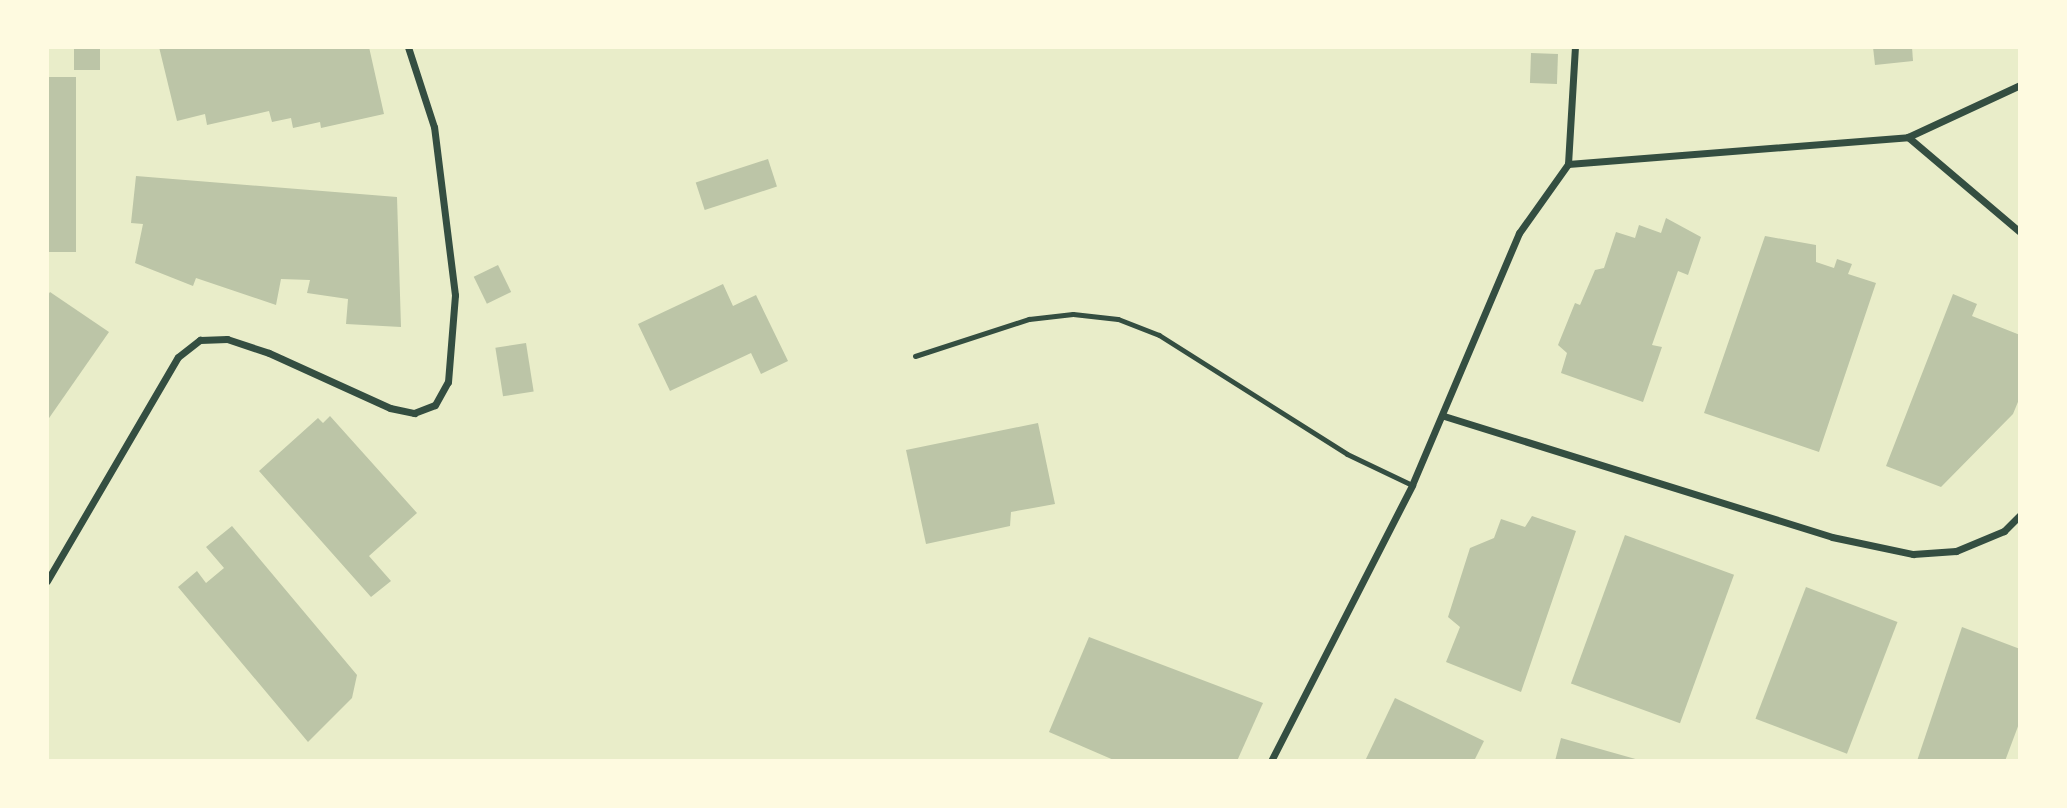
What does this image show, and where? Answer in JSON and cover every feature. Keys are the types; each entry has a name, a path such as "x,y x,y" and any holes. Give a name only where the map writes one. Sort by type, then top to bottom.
{"street":[{"path":"47,581 178,357 200,340 227,338 390,408 414,413 435,405 448,382 455,295 446,196 434,127 408,47"},
{"path":"1271,761 1412,485 1444,416 1519,233 1568,164 1575,47"},
{"path":"1568,164 1908,137 2020,85"},
{"path":"1908,137 2020,232"},
{"path":"1444,416 1832,537 1913,554 1956,551 2004,531 2020,515"}],"lane":[{"path":"915,356 1029,319 1073,314 1118,318 1160,335 1347,454 1412,485"}],"building":[{"path":"74,47 100,47 100,70 74,70"},
{"path":"159,47 369,47 384,114 321,128 320,122 293,128 291,118 272,122 269,111 207,125 205,114 177,121"},
{"path":"1873,47 1912,47 1913,61 1875,65"},
{"path":"1531,53 1558,54 1557,84 1530,83"},
{"path":"47,77 76,77 76,252 47,252"},
{"path":"768,159 777,187 705,210 696,182"},
{"path":"136,176 397,197 401,327 346,324 348,299 307,293 310,280 281,279 276,305 196,278 193,286 135,263 143,224 131,223"},
{"path":"1666,218 1701,237 1688,275 1678,271 1652,345 1662,347 1643,402 1561,373 1567,353 1558,345 1575,303 1580,305 1595,270 1604,268 1616,232 1635,238 1639,225 1661,233"},
{"path":"1765,236 1816,245 1816,262 1834,268 1837,259 1852,264 1848,274 1876,283 1819,452 1704,413"},
{"path":"498,265 511,292 487,304 474,277"},
{"path":"723,284 733,306 756,295 788,361 761,374 751,353 670,391 638,324"},
{"path":"50,292 109,332 47,421 47,296"},
{"path":"1953,294 1977,304 1972,316 2020,335 2020,397 2013,414 1941,487 1886,466"},
{"path":"526,343 534,391 503,396 495,348"},
{"path":"330,416 417,513 369,556 391,581 371,597 259,471 318,418 323,423"},
{"path":"1038,423 1055,504 1011,512 1010,526 926,544 906,450"},
{"path":"1532,516 1576,531 1521,692 1446,662 1460,627 1448,617 1470,548 1494,538 1501,519 1525,527"},
{"path":"232,526 357,675 352,698 308,742 178,587 197,571 206,583 224,568 206,547"},
{"path":"1625,535 1734,575 1680,723 1571,683"},
{"path":"1806,587 1897,622 1847,754 1755,719"},
{"path":"1962,627 2020,649 2020,721 2005,761 1917,761"},
{"path":"1089,637 1263,703 1237,761 1116,761 1049,732"},
{"path":"1395,698 1484,741 1474,761 1365,761"},
{"path":"1561,738 1639,760 1639,761 1555,761"}]}
